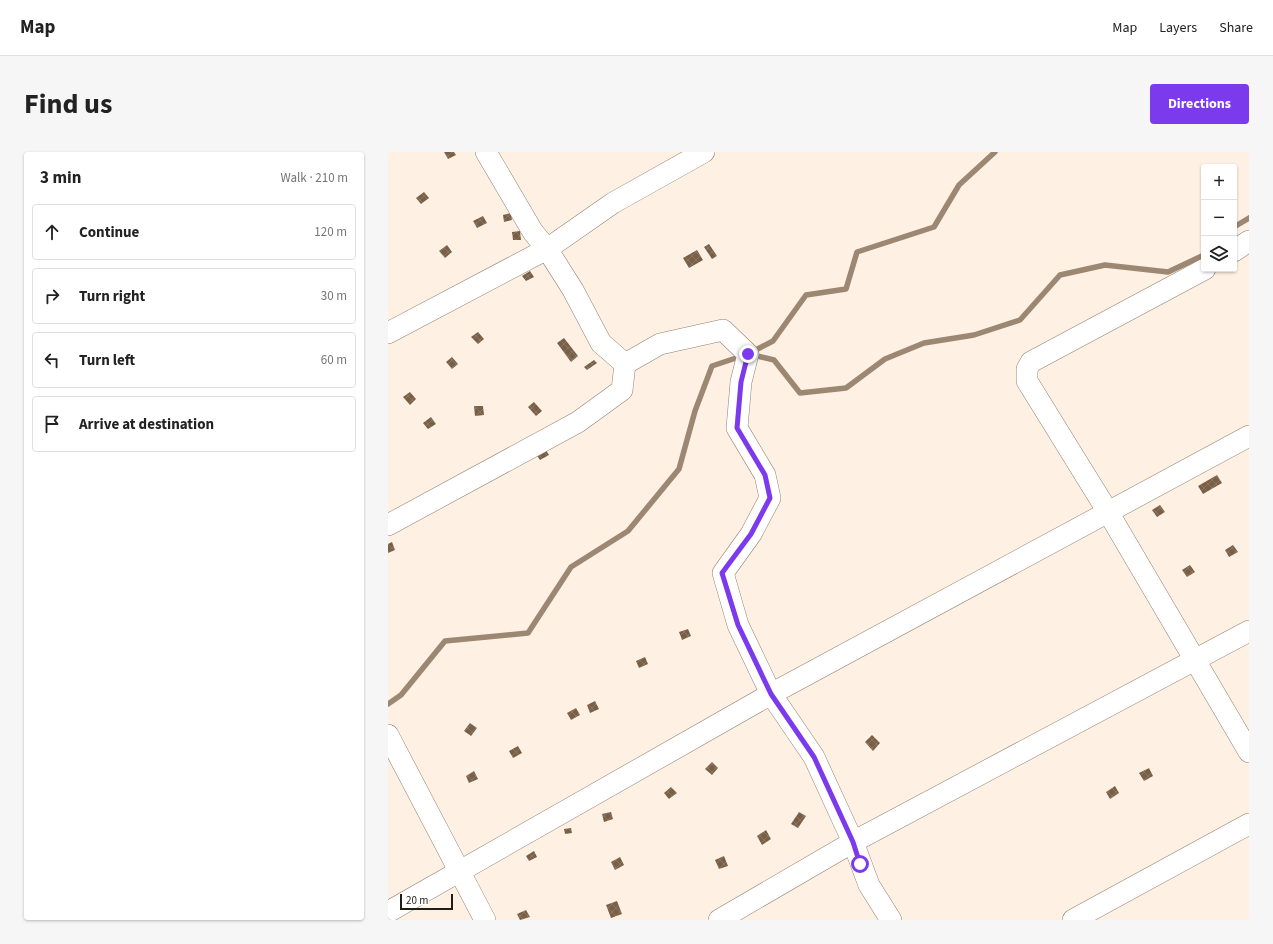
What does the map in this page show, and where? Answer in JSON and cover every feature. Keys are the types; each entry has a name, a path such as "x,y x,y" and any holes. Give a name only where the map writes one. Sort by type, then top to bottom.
{"street":[{"path":"486,152 533,232 547,249 573,290 601,343 625,364"},
{"path":"388,333 547,249 614,203 704,152"},
{"path":"1237,249 1249,241"},
{"path":"1201,271 1031,362 1027,369 1027,381 1108,512 1249,752"},
{"path":"625,364 660,344 723,330 748,354 741,382 737,428 765,475 770,498 751,534 722,573 738,625 771,694 814,757 853,842 869,885 891,920"},
{"path":"388,525 578,422 622,390 625,364"},
{"path":"388,912 459,873 771,694 1249,436"},
{"path":"718,920 853,842 1249,631"},
{"path":"388,735 484,920"},
{"path":"1073,920 1249,824"}],"building":[{"path":"444,152 454,152 456,155 448,159"},
{"path":"424,192 429,198 421,204 416,198"},
{"path":"511,213 512,220 504,222 503,215"},
{"path":"483,216 487,223 477,228 473,221"},
{"path":"520,231 521,240 513,240 512,232"},
{"path":"709,244 717,256 712,259 704,247"},
{"path":"447,245 452,252 445,258 439,251"},
{"path":"697,250 703,260 689,268 683,258"},
{"path":"530,271 534,277 526,281 522,276"},
{"path":"478,332 484,339 478,344 471,337"},
{"path":"564,338 578,356 571,362 557,343"},
{"path":"452,357 458,364 452,369 446,362"},
{"path":"594,360 597,363 587,370 584,367"},
{"path":"410,392 416,399 410,405 403,397"},
{"path":"534,402 542,411 536,416 528,407"},
{"path":"474,406 483,406 484,415 475,416"},
{"path":"431,417 436,424 428,429 423,423"},
{"path":"542,444 549,455 540,460 533,450"},
{"path":"1217,475 1222,483 1203,494 1198,486"},
{"path":"1160,505 1165,512 1157,517 1152,510"},
{"path":"392,542 395,550 388,553 388,544"},
{"path":"1233,545 1238,552 1229,557 1225,550"},
{"path":"1190,565 1195,572 1187,577 1182,570"},
{"path":"688,629 691,636 682,640 679,632"},
{"path":"645,657 648,664 639,668 636,661"},
{"path":"595,701 599,709 590,713 587,705"},
{"path":"576,708 580,715 571,720 567,713"},
{"path":"470,723 477,728 471,736 464,731"},
{"path":"872,735 880,743 873,751 865,742"},
{"path":"518,746 522,753 513,758 509,751"},
{"path":"712,762 718,768 712,775 705,769"},
{"path":"1149,768 1153,776 1144,781 1139,773"},
{"path":"474,771 478,779 469,783 466,776"},
{"path":"1115,786 1119,793 1110,799 1106,792"},
{"path":"671,787 677,793 669,799 664,793"},
{"path":"611,812 613,819 604,822 602,814"},
{"path":"799,812 806,816 798,828 791,824"},
{"path":"571,828 572,833 565,834 564,829"},
{"path":"766,830 771,839 762,845 757,836"},
{"path":"534,851 537,857 529,861 526,856"},
{"path":"724,856 728,866 719,869 715,860"},
{"path":"620,857 624,865 615,870 611,862"},
{"path":"617,901 622,914 611,918 606,905"},
{"path":"526,910 530,917 520,920 517,914"}],"waterway":[{"path":"752,352 773,341 806,295 846,289 857,252 934,227 959,185 995,152"},
{"path":"1237,225 1249,218"},
{"path":"753,355 774,360 800,393 846,388 885,359 924,343 974,335 1020,320 1060,275 1105,265 1168,272 1201,256"},
{"path":"388,704 401,695 445,641 528,633 571,567 628,531 679,469 695,411 712,366 742,356"}],"route":[{"path":"748,354 741,382 737,428 765,475 770,498 751,534 722,573 738,625 771,694 814,757 853,842 860,864"}]}
